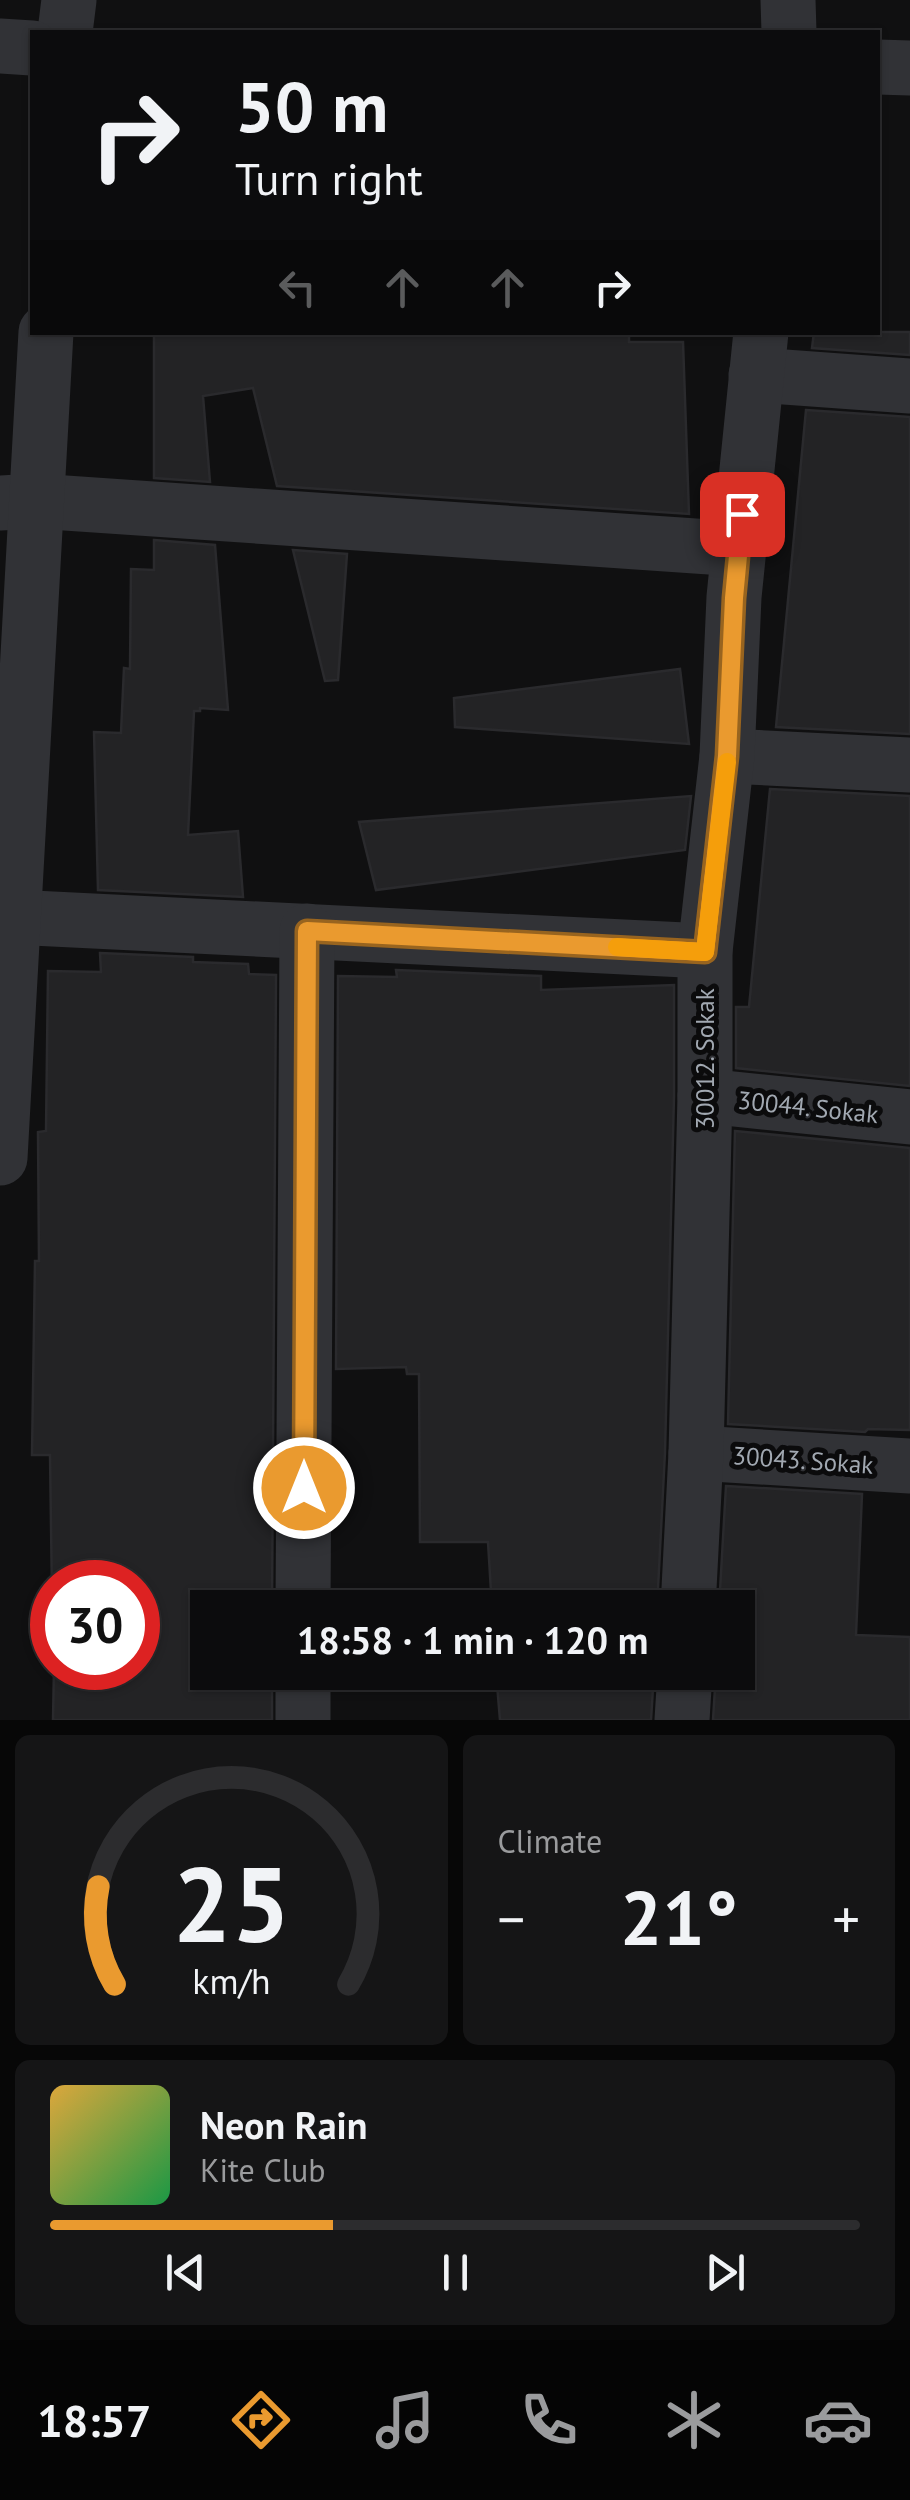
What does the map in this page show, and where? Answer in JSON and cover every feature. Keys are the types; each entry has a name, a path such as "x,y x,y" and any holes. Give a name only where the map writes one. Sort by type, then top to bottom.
{"street":[{"path":"64,30 69,0"},
{"path":"788,0 789,30"},
{"path":"0,46 30,48"},
{"path":"880,67 910,68"},
{"path":"0,1158 12,918 18,502 46,335"},
{"path":"759,354 910,386"},
{"name":"30012. Sokak","path":"689,1590 705,1096 705,952 727,756 734,598 759,354"},
{"path":"18,502 739,549"},
{"path":"727,756 910,765"},
{"path":"12,918 705,952"},
{"path":"303,1590 307,931"},
{"name":"30044. Sokak","path":"705,1096 910,1118"},
{"name":"30043. Sokak","path":"696,1453 910,1466"},
{"path":"303,1690 303,1720"},
{"path":"682,1720 683,1690"}],"building":[{"path":"910,332 910,355 812,348 814,335"},
{"path":"154,335 629,335 629,342 683,342 689,514 277,486 253,388 203,396 210,482 154,478"},
{"path":"806,410 910,417 910,734 776,727"},
{"path":"154,540 215,545 228,710 194,711 188,835 238,831 243,897 98,890 94,732 121,733 124,668 130,669 131,569 154,570"},
{"path":"293,550 347,554 338,680 325,681"},
{"path":"680,669 689,744 455,727 454,698"},
{"path":"770,789 910,796 910,1086 736,1068 736,1007 749,1007"},
{"path":"691,796 685,850 376,890 359,822"},
{"path":"100,953 193,957 193,962 248,964 249,974 276,975 272,1590 190,1590 190,1690 272,1690 272,1720 53,1720 54,1690 160,1690 160,1560 52,1560 50,1455 32,1455 35,1261 39,1261 38,1132 46,1131 48,971 101,972"},
{"path":"396,970 541,976 541,990 674,985 665,1452 658,1590 491,1590 488,1542 420,1542 419,1374 407,1374 406,1367 336,1369 338,976 397,977"},
{"path":"735,1131 910,1148 910,1430 865,1432 728,1424"},
{"path":"726,1486 862,1494 856,1635 910,1637 910,1720 713,1720 715,1690 755,1690 755,1590 720,1590"},
{"path":"498,1690 653,1690 651,1720 500,1720"}],"slow traffic":[{"path":"617,947 705,952 727,762"}],"route":[{"path":"304,1488 307,931 705,952 727,756 742,514"}]}
